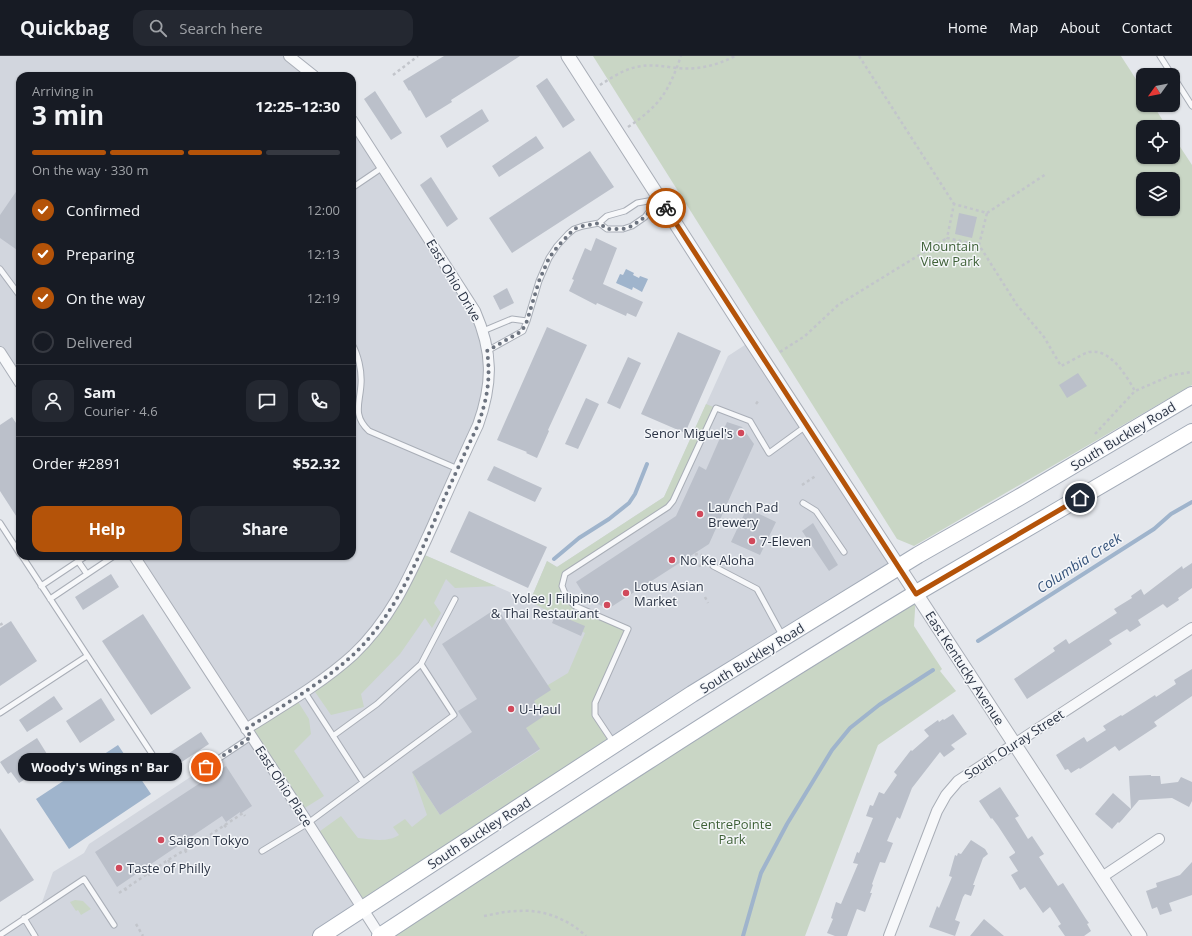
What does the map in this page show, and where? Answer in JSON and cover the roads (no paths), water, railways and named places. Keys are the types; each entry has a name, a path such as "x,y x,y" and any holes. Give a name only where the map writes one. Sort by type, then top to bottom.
{"main road":[{"name":"South Buckley Road","path":"321,936 614,745 784,638 899,567 1192,395"},
{"path":"380,936 744,700 916,594 1192,432"}],"street":[{"path":"289,56 309,72"},
{"name":"East Kentucky Avenue","path":"568,56 916,594 1140,936"},
{"name":"East Ohio Drive","path":"249,733 330,673 353,654 372,635 386,617 408,579 478,425 485,405 489,385 489,364 487,351 483,330 475,311 356,126"},
{"path":"0,352 16,377"},
{"name":"East Ohio Place","path":"137,560 380,936"},
{"name":"South Ouray Street","path":"889,936 936,811 946,795 964,777 1192,628"},
{"path":"1102,877 1159,839"}],"lane":[{"path":"1160,56 1168,68"},
{"path":"1180,87 1192,106"},
{"path":"356,185 382,167"},
{"path":"487,351 522,331 527,321 539,281 549,258 574,229 599,223 607,216 625,211 637,203 660,199"},
{"path":"599,223 607,229 623,229 632,226 645,217 660,199"},
{"path":"0,269 16,291"},
{"path":"483,330 512,319 527,321"},
{"path":"356,354 362,383 358,408 362,424 369,431 458,469"},
{"path":"614,745 596,715 595,703 628,629 575,606 567,598 562,586 565,574 668,507 673,501 716,408 750,421 769,452 807,426"},
{"path":"803,503 816,510 844,552"},
{"path":"0,524 16,548"},
{"path":"24,560 152,754"},
{"path":"50,599 108,560"},
{"path":"41,586 78,561 87,574"},
{"path":"713,566 757,589 784,638"},
{"path":"333,736 377,704 421,664 456,599"},
{"path":"0,713 87,656"},
{"path":"262,851 308,823 454,715 421,664"},
{"path":"304,691 363,782"},
{"path":"206,767 249,733"},
{"path":"0,936 24,918 84,879 114,925"},
{"path":"24,918 35,936"}],"water":[{"path":"626,269 634,273 633,275 639,278 640,276 648,279 642,292 633,287 632,290 616,283 620,274 623,275"},
{"path":"118,745 151,794 69,849 36,799"}],"waterway":[{"path":"554,559 579,538 609,519 629,503 635,494 647,464"},
{"name":"Columbia Creek","path":"978,641 1154,529 1171,514 1192,502"},
{"name":"Columbia Creek","path":"743,936 761,873 787,824 832,750 850,728 879,705 933,670"}],"place":[{"name":"Senor Miguel's","path":"741,433"},
{"name":"Launch Pad Brewery","path":"700,514"},
{"name":"7-Eleven","path":"752,541"},
{"name":"No Ke Aloha","path":"672,560"},
{"name":"Lotus Asian Market","path":"626,593"},
{"name":"Yolee J Filipino & Thai Restaurant","path":"607,605"},
{"name":"U-Haul","path":"511,709"},
{"name":"Woody's Wings n' Bar","path":"206,767"},
{"name":"Saigon Tokyo","path":"161,840"},
{"name":"Taste of Philly","path":"119,868"}],"park label":[{"name":"Mountain View Park","path":"950,254"},
{"name":"CentrePointe Park","path":"732,832"}]}
